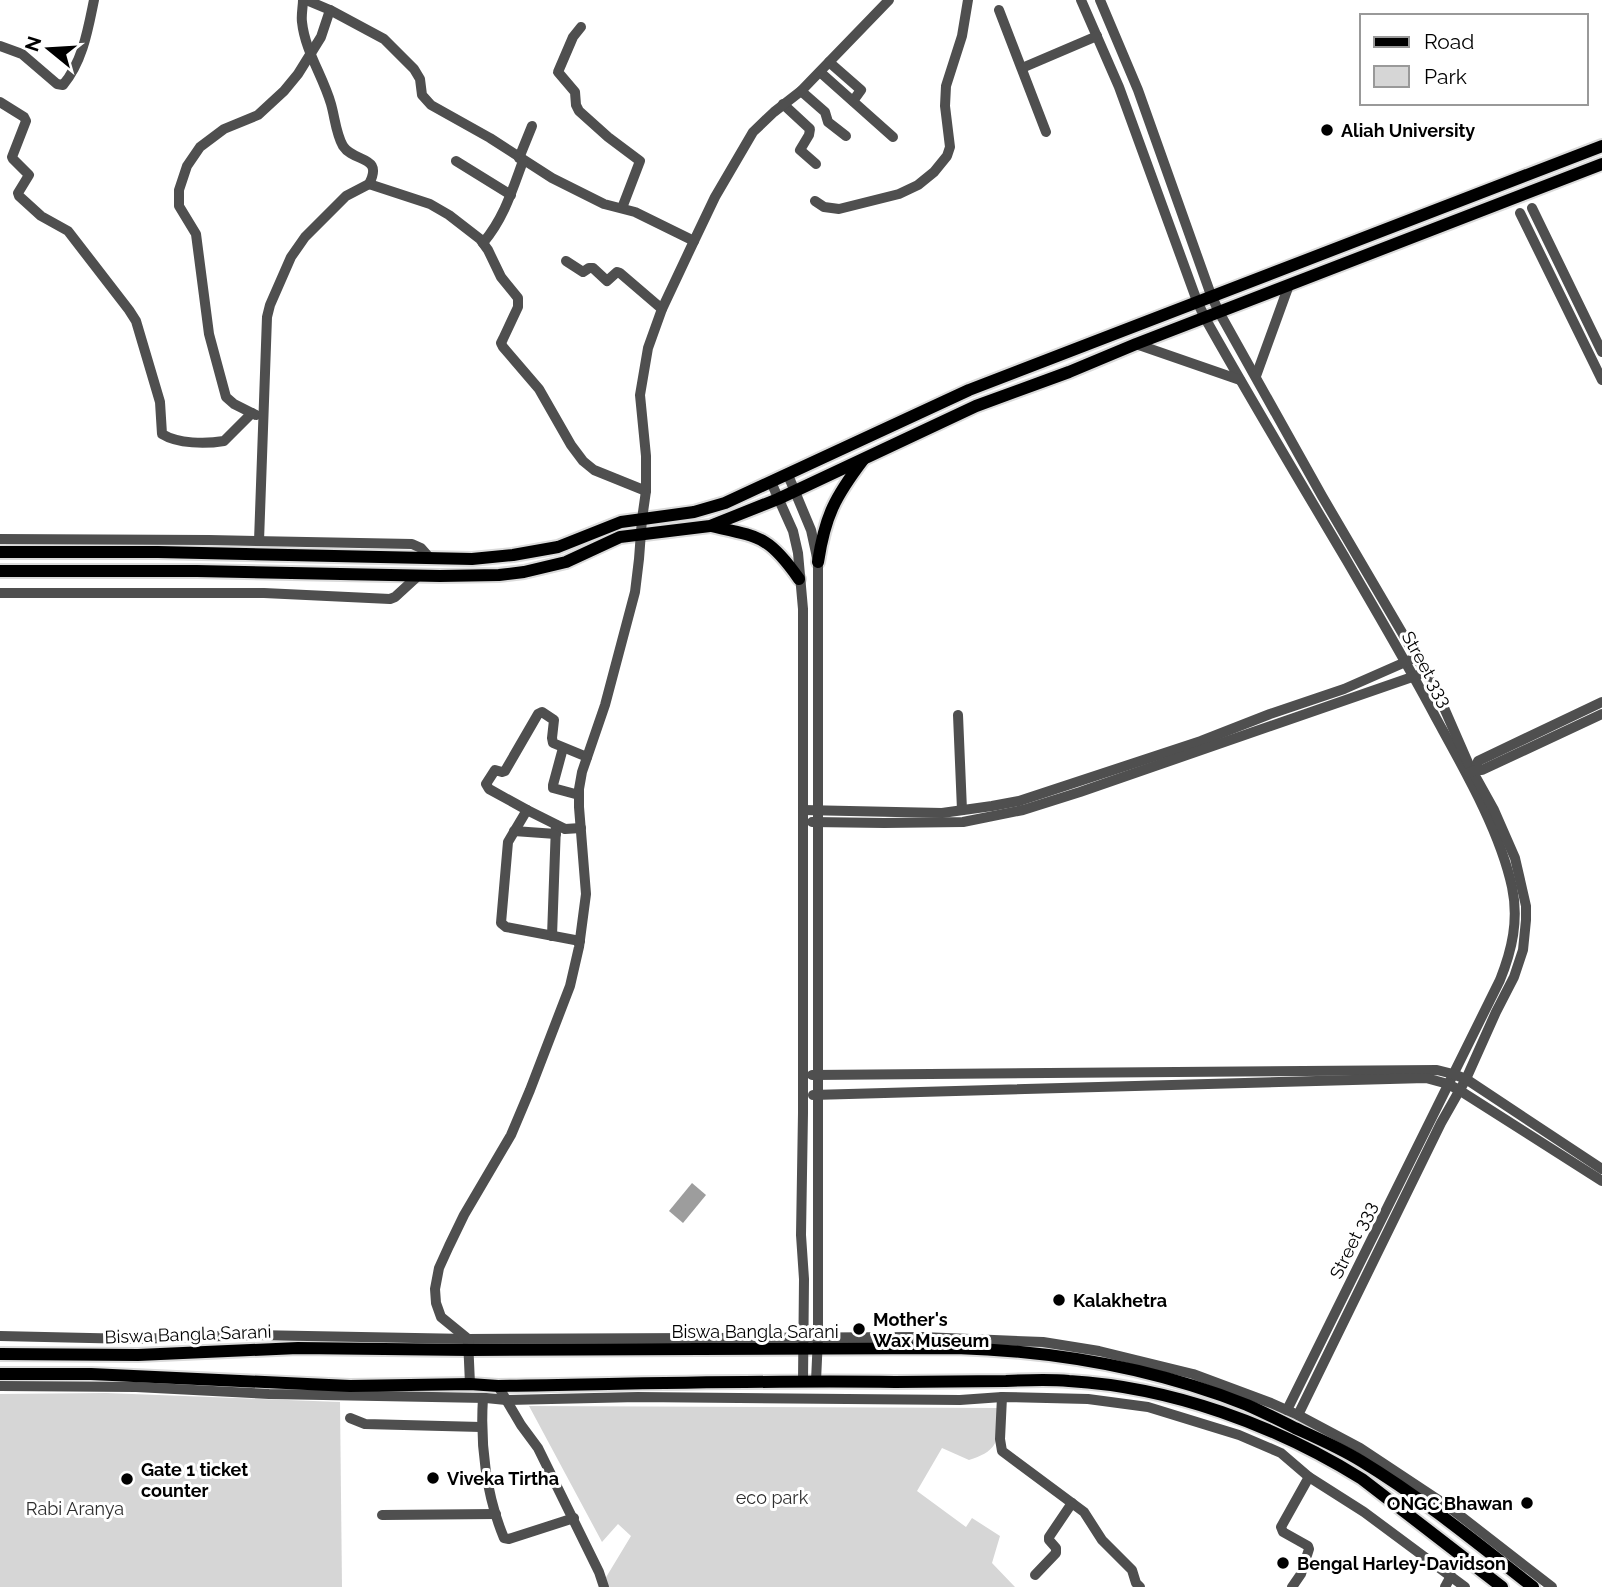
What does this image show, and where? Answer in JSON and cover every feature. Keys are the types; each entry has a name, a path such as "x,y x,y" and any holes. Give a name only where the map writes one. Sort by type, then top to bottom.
{"main road":[{"path":"0,552 471,558 558,547 610,525 708,509 788,475 969,390 1602,146"},
{"path":"0,570 470,576 524,572 566,562 620,537 710,526 778,499 976,406 1602,164"},
{"path":"818,562 825,525 833,505 866,457"},
{"path":"710,526 765,540 783,557 799,579"},
{"name":"Biswa Bangla Sarani","path":"0,1354 138,1355 298,1348 811,1343 998,1349 1104,1363 1208,1391 1322,1440 1360,1460 1420,1500 1533,1587"},
{"path":"0,1374 90,1374 350,1386 1067,1381 1124,1387 1150,1391 1233,1416 1341,1466 1362,1479 1502,1587"}],"street":[{"path":"0,46 22,54 57,84 63,85 78,61 87,35 94,0"},
{"path":"259,541 267,317 270,305 291,257 311,230 346,195 369,184 373,174 371,163 350,153 340,140 331,104 305,39 301,20 304,0 330,10 384,39 414,69 420,79 422,95 430,105 490,138 552,178 604,204 635,212 694,241"},
{"path":"470,1384 469,1345 441,1317 435,1289 439,1268 464,1215 511,1135 570,986 580,941 586,894 579,796 582,772 605,705 635,592 646,491 646,456 640,395 648,348 662,309 715,197 753,132 820,72 889,0"},
{"path":"815,201 824,207 839,209 899,194 918,185 934,172 947,156 950,147 945,106 946,86 962,36 968,0"},
{"name":"Street 333","path":"1081,0 1119,87 1196,301 1406,662 1420,674"},
{"name":"Street 333","path":"1100,0 1138,90 1219,312 1322,496 1417,657 1420,674"},
{"path":"263,418 234,404 226,397 209,334 196,234 179,206 179,190 187,166 200,147 224,129 262,112 284,91 321,37 330,10"},
{"path":"999,10 1046,132"},
{"path":"580,27 558,72 575,92 579,111 640,162 622,208"},
{"path":"1022,68 1097,36"},
{"path":"830,62 861,90 853,101"},
{"path":"820,72 893,137"},
{"path":"801,90 825,112 828,122 846,136"},
{"path":"0,102 26,121 12,157 29,175 18,193 19,196 41,216 68,231 136,321 160,402 162,434 172,439 193,442 224,441 252,413"},
{"path":"783,104 810,128 800,150 816,164"},
{"path":"483,243 502,217 532,126"},
{"path":"456,161 511,195"},
{"path":"369,184 439,208 483,243 501,277 519,302 501,343 503,347 539,389 583,461 594,470 646,491"},
{"path":"1532,208 1602,352"},
{"path":"1520,213 1602,380"},
{"path":"566,261 583,272 593,268 607,281 617,272 620,273 662,309"},
{"path":"1256,376 1289,285"},
{"path":"1136,344 1240,380"},
{"path":"788,475 811,530 818,562 818,1095 809,1381"},
{"path":"771,482 793,531 798,553 803,609 801,1235 811,1343"},
{"path":"0,539 412,544 421,548 429,557"},
{"path":"0,593 264,593 390,599 396,597 419,575"},
{"path":"803,810 942,813 1019,800 1201,741 1343,689 1417,657"},
{"path":"803,822 964,822 1023,810 1420,674 1438,694 1473,774 1513,890 1515,917 1509,957 1453,1074"},
{"path":"1473,774 1478,761 1602,702"},
{"path":"556,830 486,785 495,770 505,771 538,714 542,712 554,720 553,743 587,757"},
{"path":"1473,774 1602,714"},
{"path":"957,715 962,810"},
{"path":"563,748 553,788 579,796"},
{"path":"1466,1079 1514,977 1523,950 1526,920 1524,891 1515,858 1494,810 1473,774"},
{"path":"527,810 508,842 502,925 506,928 580,941"},
{"path":"514,831 581,828"},
{"path":"552,936 556,830"},
{"path":"803,1075 1437,1070 1466,1079 1602,1170"},
{"name":"Street 333","path":"1287,1409 1453,1074"},
{"path":"803,1096 1426,1077 1459,1090 1602,1181"},
{"name":"Street 333","path":"1298,1415 1347,1312 1466,1079"},
{"path":"0,1336 134,1339 254,1335 469,1345"},
{"path":"811,1343 971,1338 1054,1344 1099,1351 1193,1374 1287,1409 1360,1448 1449,1507 1552,1587"},
{"path":"498,1385 538,1448 604,1587"},
{"path":"0,1386 136,1387 269,1394 506,1400 650,1397 960,1400 1002,1396 1088,1399 1148,1407 1239,1435 1282,1453 1309,1478 1364,1512 1465,1587"},
{"path":"1002,1396 1002,1451 1084,1512 1102,1540 1132,1570 1140,1587"},
{"path":"483,1398 481,1427 488,1481 504,1538 509,1539 573,1518"},
{"path":"350,1418 365,1424 481,1427"},
{"path":"1292,1587 1309,1549 1283,1532 1281,1527 1309,1478"},
{"path":"1035,1575 1056,1553 1049,1537 1072,1503"},
{"path":"382,1515 496,1514"},
{"path":"1445,1587 1451,1576"}],"green space":[{"name":"Rabi Aranya","path":"106,1393 340,1402 342,1587 0,1587 0,1394"},
{"name":"eco park","path":"529,1406 998,1408 998,1435 993,1447 969,1460 942,1448 917,1491 966,1527 972,1518 1000,1536 992,1563 1015,1587 607,1587 605,1579 631,1536 618,1524 602,1542"}],"shaded area":[{"path":"692,1183 706,1195 683,1223 669,1211"}],"place":[{"name":"Aliah University","path":"1327,130"},
{"name":"Kalakhetra","path":"1059,1300"},
{"name":"Mother's Wax Museum","path":"859,1329"},
{"name":"Viveka Tirtha","path":"433,1478"},
{"name":"Gate 1 ticket counter","path":"127,1479"},
{"name":"ONGC Bhawan","path":"1527,1503"},
{"name":"Bengal Harley-Davidson","path":"1283,1563"}]}
